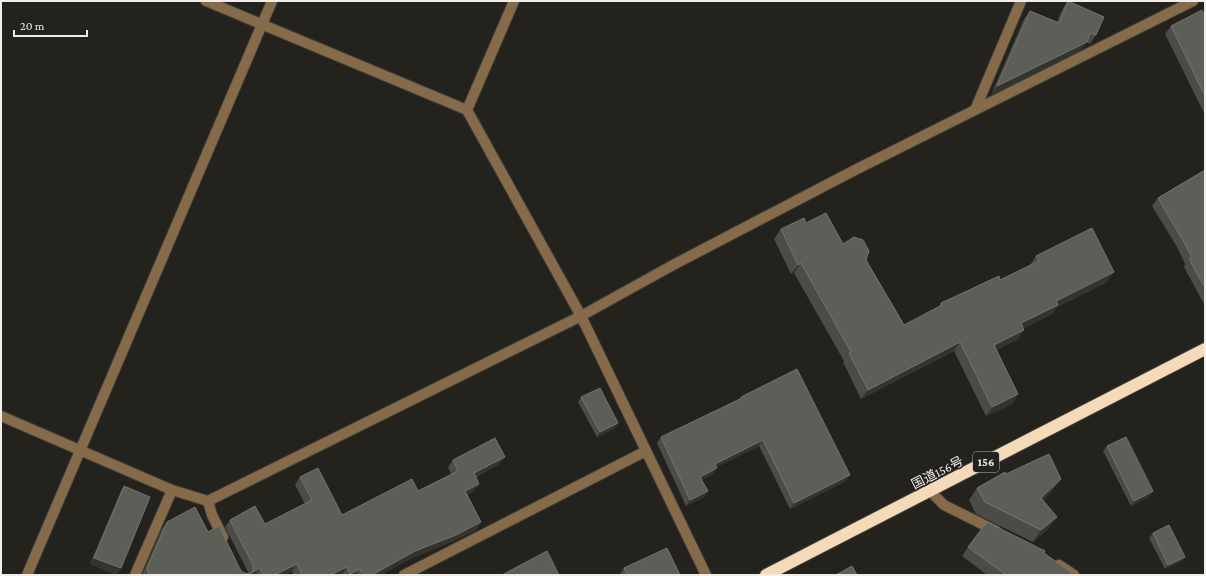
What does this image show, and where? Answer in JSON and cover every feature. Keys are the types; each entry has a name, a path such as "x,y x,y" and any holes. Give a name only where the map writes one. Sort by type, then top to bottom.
{"highway":[{"name":"国道156号","path":"766,575 1205,349"}],"street":[{"path":"206,1 262,26 467,110 581,316 706,575"},
{"path":"28,575 272,1"},
{"path":"467,110 514,1"},
{"path":"975,110 1021,1"},
{"path":"1,416 172,490 208,501 581,316 673,265 975,110 1193,1"},
{"path":"404,575 646,451"},
{"path":"135,575 172,490"},
{"path":"930,491 944,505 1007,537"},
{"path":"208,501 212,515 229,548"},
{"path":"1047,558 1074,575"}],"building":[{"path":"1068,1 1104,17 1096,35 1090,33 1087,42 997,86 1030,11 1059,23"},
{"path":"1202,10 1205,16 1205,96 1171,26"},
{"path":"1205,170 1205,288 1189,259 1192,257 1158,198"},
{"path":"826,213 843,244 854,237 863,240 869,251 866,260 904,325 942,305 941,303 999,276 1000,280 1039,261 1036,256 1092,228 1114,272 1056,301 1058,305 1021,323 1024,330 994,345 1018,394 992,407 960,342 868,390 849,353 851,352 801,263 798,265 781,229 804,218 806,223"},
{"path":"797,369 850,475 794,503 763,440 715,464 717,468 700,477 708,491 690,500 661,437 742,398 741,397"},
{"path":"600,388 618,423 600,432 581,397"},
{"path":"1126,437 1153,491 1134,501 1107,446"},
{"path":"495,438 505,457 474,473 479,484 465,491 481,522 456,535 415,551 372,575 363,575 360,569 350,574 347,567 330,575 302,575 297,564 274,575 263,575 260,568 250,574 253,571 253,565 230,520 255,506 265,524 312,500 300,477 318,468 342,515 412,479 418,491 458,471 453,460"},
{"path":"1049,454 1061,479 1041,498 1057,517 1041,530 985,502 977,488 1005,472 1006,474"},
{"path":"124,486 150,497 121,568 94,558"},
{"path":"195,507 208,532 219,526 241,571 250,574 149,575 147,568 167,522"},
{"path":"987,522 1045,551 1044,553 1074,575 1006,575 968,547"},
{"path":"1169,525 1185,557 1168,565 1153,533"},
{"path":"667,548 680,575 627,575 624,568"},
{"path":"547,551 559,575 502,575"},
{"path":"852,566 857,575 836,575"}]}
